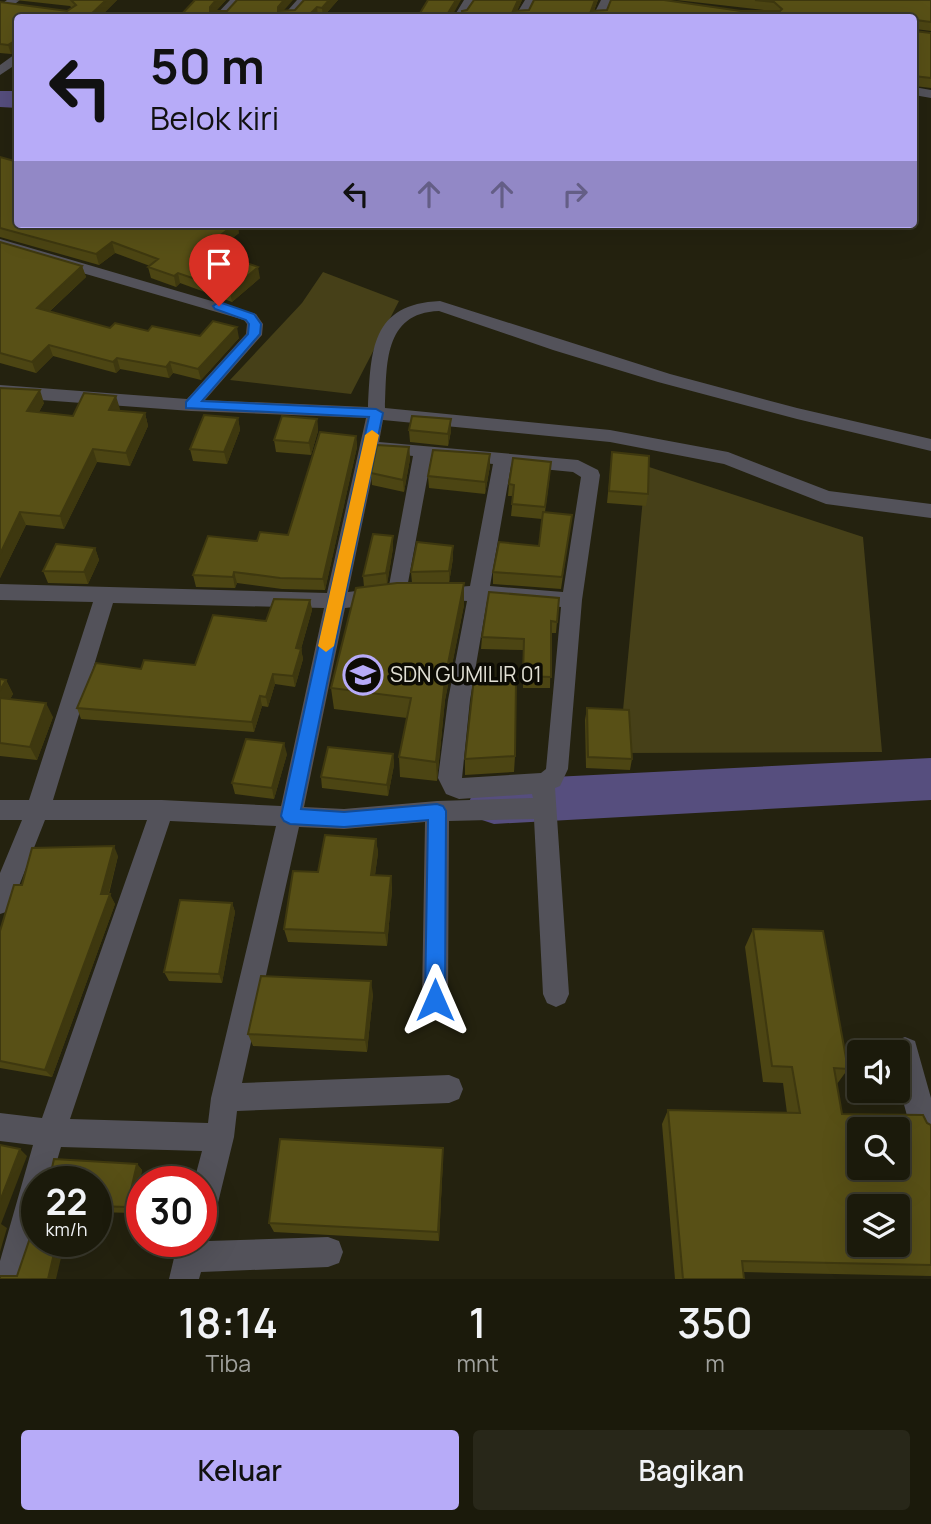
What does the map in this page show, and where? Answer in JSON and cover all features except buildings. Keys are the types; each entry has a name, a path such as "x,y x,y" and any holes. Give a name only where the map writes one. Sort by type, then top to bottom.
{"street":[{"path":"223,14 237,0"},
{"path":"291,14 303,0"},
{"path":"0,72 14,60"},
{"path":"0,244 250,317 255,324 254,334 191,405"},
{"path":"213,1166 220,1137 225,1098 290,816 376,413 380,352 392,324 409,311 432,305 680,383 847,427 931,445"},
{"path":"0,391 191,405 376,413 623,438 728,458 826,497 931,511"},
{"path":"369,447 578,466 591,475 572,600 557,769 544,797 555,994"},
{"path":"398,594 423,451"},
{"path":"503,458 459,700 452,783 459,789 544,797"},
{"path":"0,592 336,601 398,594 477,593 572,600"},
{"path":"0,903 38,809 105,596"},
{"path":"0,810 162,810 344,819 437,811 544,797"},
{"path":"42,1166 162,810"},
{"path":"435,1000 437,811"},
{"path":"915,1062 924,1125"},
{"path":"225,1098 449,1089"},
{"path":"0,1127 51,1133 220,1137"},
{"path":"10,1279 21,1239"},
{"path":"189,1259 328,1252"}],"shaded area":[{"path":"323,272 399,301 351,394 230,380 302,303"},
{"path":"646,466 863,537 882,752 619,753"}],"waterway":[{"path":"0,99 14,100"},
{"path":"494,802 931,779"}],"slow traffic":[{"path":"326,646 372,435"}],"place":[{"name":"SDN GUMILIR 01","path":"363,675"}],"route":[{"path":"219,306 250,317 255,324 254,334 191,405 376,413 290,816 344,819 437,811 435,1000"}]}
